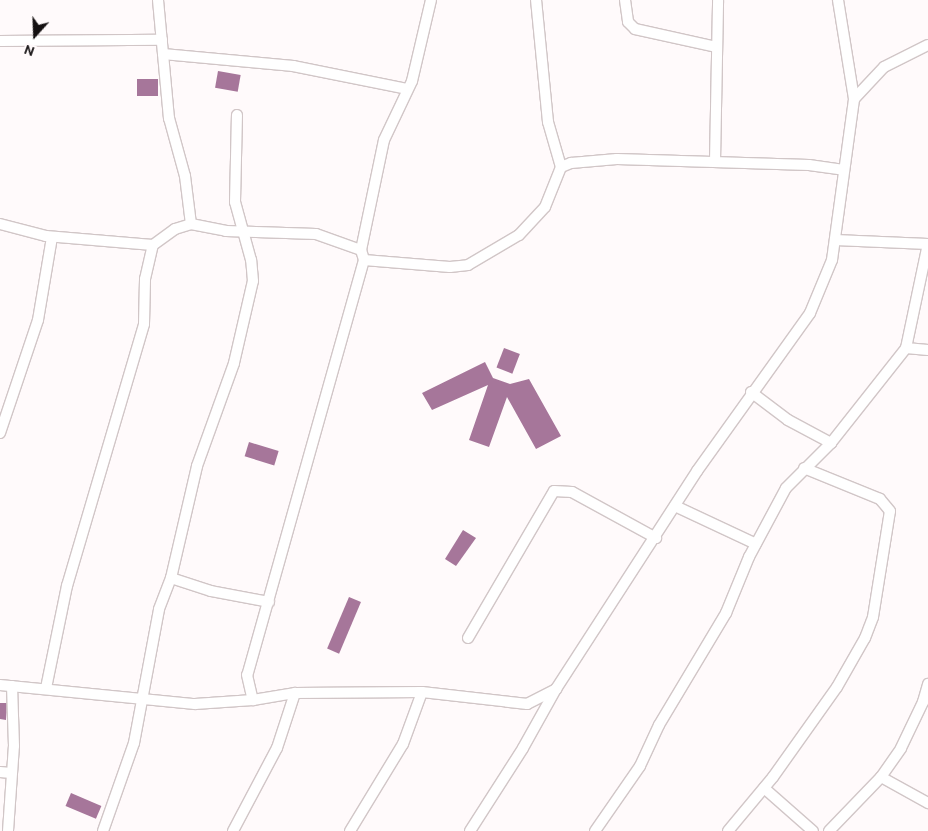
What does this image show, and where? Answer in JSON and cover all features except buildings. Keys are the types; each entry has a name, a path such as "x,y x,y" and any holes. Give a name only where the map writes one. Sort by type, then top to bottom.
{"street":[{"path":"158,0 169,118 187,185 191,224"},
{"path":"253,700 247,675 269,602 362,255 384,140 420,56 431,0"},
{"path":"0,224 52,237 153,245 175,229 191,224 244,232 316,234 362,255 450,267 468,265 495,251 534,222 544,207 561,167 548,122 536,0"},
{"path":"625,0 628,22 635,29 717,47"},
{"path":"715,161 718,0"},
{"path":"470,831 540,720 556,689 751,392 810,313 828,277 835,240 854,99 838,0"},
{"path":"0,41 162,40"},
{"path":"854,99 884,67 928,45"},
{"path":"163,54 293,66 407,89"},
{"path":"103,831 134,743 159,610 171,578 197,466 234,363 251,294 252,268 235,194 237,115"},
{"path":"561,167 572,163 617,159 809,165 844,170"},
{"path":"0,433 38,320 52,237"},
{"path":"595,831 640,766 659,725 726,613 756,544 786,488 831,443 906,348 928,244 835,240"},
{"path":"46,688 67,586 144,324 145,279 153,245"},
{"path":"906,348 928,350"},
{"path":"751,392 788,420 831,443"},
{"path":"728,831 764,788 837,687 865,638 872,618 890,526 890,511 880,499 804,468"},
{"path":"468,638 554,491 572,492 656,538"},
{"path":"675,506 756,544"},
{"path":"171,578 211,591 269,602"},
{"path":"829,831 881,777 902,748 923,702 928,684"},
{"path":"0,685 195,704 253,700 295,692 422,692 527,704 556,689"},
{"path":"8,831 12,686"},
{"path":"233,831 277,748 295,692"},
{"path":"350,831 403,744 422,692"},
{"path":"527,704 540,720"},
{"path":"0,772 11,773"},
{"path":"881,777 928,803"},
{"path":"764,788 812,831"}]}
